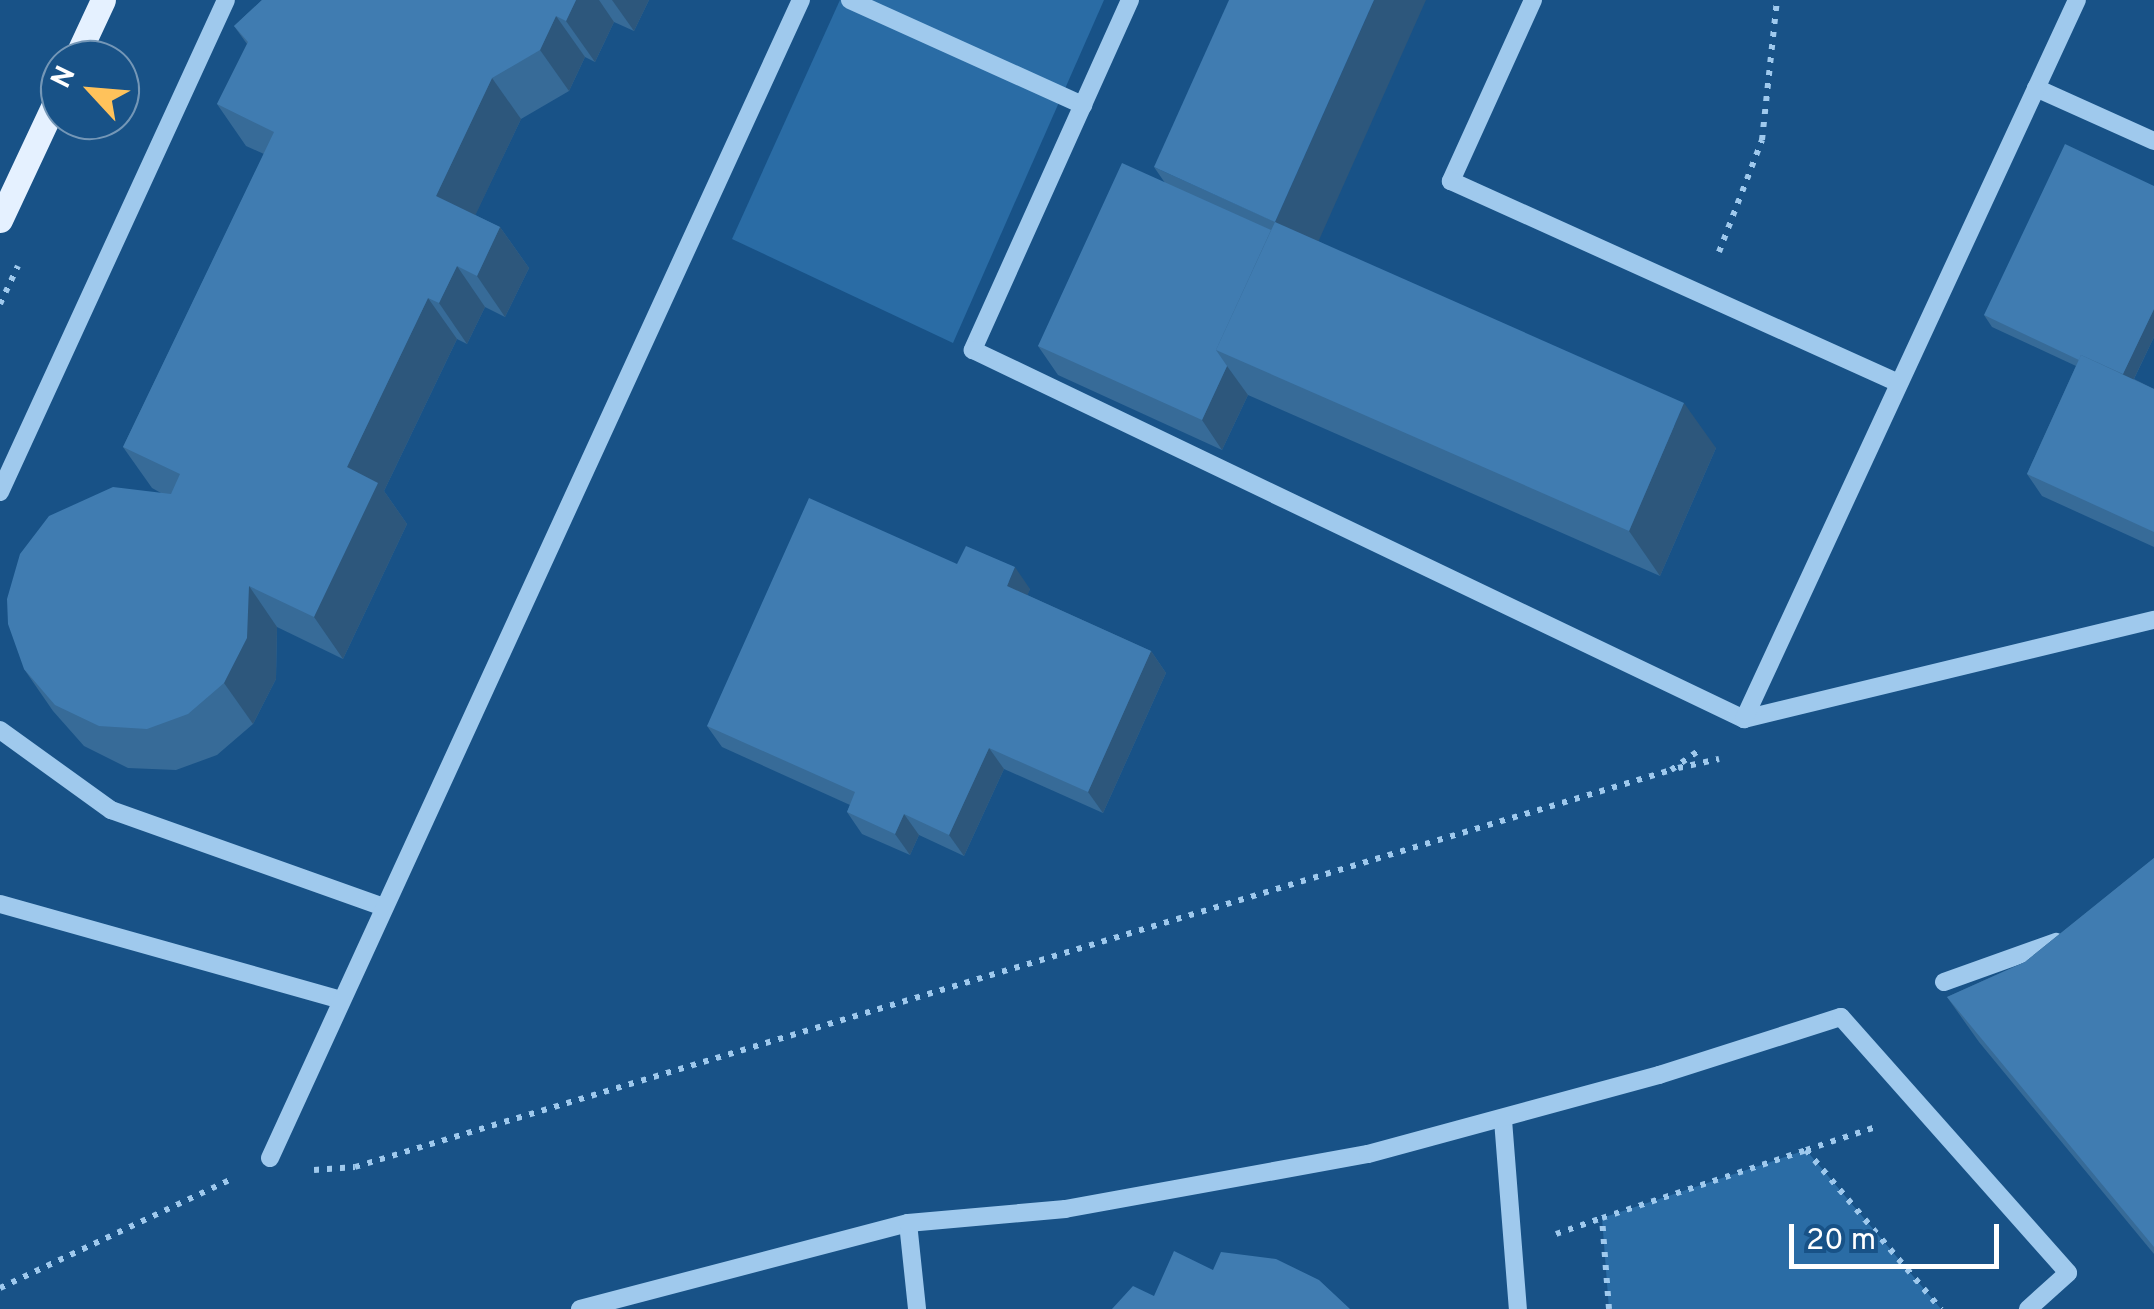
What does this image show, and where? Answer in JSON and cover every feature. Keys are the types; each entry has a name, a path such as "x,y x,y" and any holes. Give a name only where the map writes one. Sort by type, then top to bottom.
{"main road":[{"path":"84,40 103,0"},
{"path":"0,220 40,135"}],"lane":[{"path":"0,492 226,0"},
{"path":"270,1158 801,0"},
{"path":"850,0 1083,105"},
{"path":"1130,0 973,350 1744,719 2154,620"},
{"path":"1533,0 1451,181 1899,384"},
{"path":"1744,719 2077,0"},
{"path":"2036,88 2154,141"},
{"path":"0,730 111,810 384,908"},
{"path":"0,904 342,1000"},
{"path":"1944,982 2035,954 2069,934"},
{"path":"580,1309 908,1223 1217,1186 1503,1120 1841,1017 2068,1273 2028,1309"},
{"path":"1503,1120 1518,1309"},
{"path":"908,1223 918,1309"}],"path":[{"path":"1702,295 1762,140 1777,0"},
{"path":"0,1288 270,1158 308,1171 355,1168 1671,770 1744,719"},
{"path":"1609,1309 1602,1218 1924,1111"},
{"path":"1806,1150 1940,1309"}],"shaded area":[{"path":"840,0 1104,0 953,343 732,239"},
{"path":"1806,1150 1941,1309 1609,1309 1602,1218"}],"building":[{"path":"262,0 576,0 566,21 556,16 540,50 492,78 436,196 500,227 477,276 457,266 439,303 428,298 347,467 378,483 314,617 249,586 247,638 224,683 188,714 147,729 99,726 55,705 24,669 8,624 7,599 20,554 49,516 113,487 171,494 180,474 123,447 274,132 217,104 248,42 234,26"},
{"path":"1229,0 1374,0 1275,222 1154,167"},
{"path":"2065,144 2154,186 2154,309 2123,374 2081,355 2079,360 1984,315"},
{"path":"1122,163 1271,230 1216,350 1227,366 1202,420 1038,346"},
{"path":"1275,222 1684,403 1629,531 1216,350"},
{"path":"2081,355 2154,389 2154,532 2027,474"},
{"path":"809,498 957,564 966,546 1015,567 1007,586 1151,651 1088,792 989,748 949,835 904,814 895,834 847,812 855,792 707,726"},
{"path":"2154,858 2154,1247 1947,997 2025,962"},
{"path":"1174,1251 1213,1270 1221,1252 1276,1259 1319,1280 1350,1309 1112,1309 1133,1286 1154,1296"}]}
